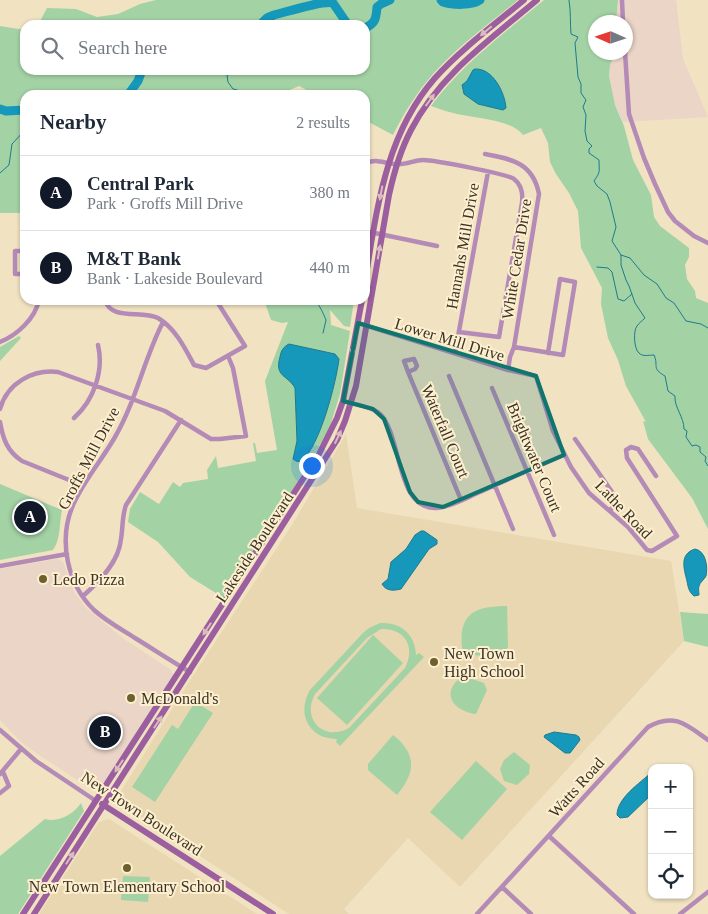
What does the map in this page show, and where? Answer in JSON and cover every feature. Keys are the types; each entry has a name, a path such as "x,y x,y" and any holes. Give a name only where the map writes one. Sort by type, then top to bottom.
{"main road":[{"path":"370,250 388,163 403,126 435,79 460,53 524,0"},
{"name":"Lakeside Boulevard","path":"370,303 389,195 397,164 419,115 442,84 467,59 537,0"},
{"name":"Lakeside Boulevard","path":"24,914 183,668 329,436 343,401 361,305"},
{"name":"Lakeside Boulevard","path":"34,914 327,458 340,434 351,403 370,305"},
{"name":"New Town Boulevard","path":"96,800 273,914"}],"street":[{"path":"622,0 623,15"},
{"path":"626,60 629,114 655,184 668,212 675,221 694,236 708,243"},
{"name":"White Cedar Drive","path":"485,154 508,159 525,167 535,180 539,194 514,347 508,370"},
{"path":"370,162 376,161 407,164 424,160 513,178 519,183 523,196 499,337 459,332"},
{"name":"Hannahs Mill Drive","path":"455,354 488,172"},
{"path":"370,232 437,246"},
{"path":"20,251 14,251 15,274 20,274"},
{"path":"514,347 548,353 562,355 575,282 560,279 548,353"},
{"path":"0,342 20,330 36,310 38,305"},
{"path":"107,305 115,312 145,314 163,322 170,327 194,364 198,367 211,367 245,346 219,305"},
{"name":"Groffs Mill Drive","path":"163,322 115,437 82,487 69,518 66,541 67,554 73,579 83,596 104,618 190,672"},
{"name":"Lower Mill Drive","path":"358,323 508,370 536,376"},
{"path":"74,418 86,406 95,385 100,368 98,345"},
{"path":"0,409 6,396 20,381 34,373 58,372 165,411 211,439 246,436 233,368 228,356"},
{"name":"Waterfall Court","path":"408,372 461,500"},
{"path":"449,376 513,529"},
{"name":"Lathe Road","path":"536,376 548,415 564,455 589,493 628,527 647,550 656,550 676,536 627,458 626,450 631,447 638,449 656,476"},
{"name":"Brightwater Court","path":"492,388 554,535"},
{"path":"343,401 373,409 384,419 410,492 418,502 431,507 437,508 461,500 564,455"},
{"path":"83,596 104,575 118,552 121,539 122,516 126,505 181,420"},
{"path":"0,422 6,445 16,457 82,487"},
{"path":"575,439 617,499 610,511"},
{"path":"0,566 67,554"},
{"name":"Watts Road","path":"477,914 644,731 653,724 665,720 677,720 708,740"},
{"name":"New Town Boulevard","path":"0,730 50,771 96,800"},
{"path":"0,793 10,786 1,773 21,749"},
{"path":"549,836 634,914"},
{"path":"502,887 531,914"},
{"path":"680,914 708,892"}],"highlighted area":[{"path":"358,323 536,376 564,455 443,507 418,502 410,492 384,419 373,409 343,401"}],"shaded area":[{"path":"618,0 676,0 683,59 708,117 623,122 615,105 609,76 610,65 612,60 633,60 633,15 617,15"},
{"name":"New Town High School","path":"346,434 357,508 671,561 684,641 460,887 408,838 344,909 349,914 289,914 119,803 118,796 189,682 292,525"},
{"path":"57,559 63,562 74,592 86,608 124,639 171,670 173,675 102,787 97,791 21,742 0,720 0,569"},
{"name":"New Town Elementary School","path":"109,819 257,914 39,914 99,822"}],"green space":[{"path":"156,0 518,0 463,45 433,74 411,103 393,135 370,123 370,90 307,90 299,86 290,90 20,90 20,213 0,213 0,26 20,29 20,75 370,75 370,20 41,20 47,8 76,9 97,17 118,14 140,4"},
{"path":"544,0 618,0 617,15 588,15 588,60 612,60 609,76 615,105 624,126 633,160 651,195 654,217 660,226 689,248 689,257 685,265 687,279 695,291 696,298 708,303 708,529 692,498 648,439 643,421 646,422 626,386 618,360 608,338 601,304 602,288 581,248 578,211 550,162 548,143 541,128 523,135 511,126 502,123 457,114 431,106 456,76"},
{"path":"266,305 353,305 350,327 344,326 330,310 331,325 350,331 340,394 330,426 315,454 224,598 190,577 158,542 128,522 130,509 140,492 159,504 173,482 180,487 183,483 208,479 207,470 216,456 218,468 256,461 253,443 255,443 257,453 277,450 265,381 288,322 282,323 271,320"},
{"path":"19,336 21,338 0,361 0,347"},
{"path":"0,484 62,510 59,536 53,550 0,560"},
{"path":"507,606 508,647 500,656 463,655 462,631 469,616 475,611 484,608"},
{"path":"680,612 708,614 708,647 684,641"},
{"path":"380,623 388,623 400,627 410,635 416,655 419,653 424,657 340,746 336,742 337,739 327,738 312,730 305,716 306,699 310,690 369,628","holes":["381,629 402,635 409,646 408,660 405,668 349,728 340,732 331,732 317,726 311,712 311,703 315,694 367,638"]},
{"path":"373,635 403,663 347,725 317,698"},
{"path":"463,676 484,683 487,690 476,714 461,709 452,700 452,688"},
{"path":"195,702 213,713 155,802 132,787 172,725 178,729"},
{"path":"393,735 406,749 410,756 411,764 408,779 397,795 368,770 368,764"},
{"path":"514,752 530,765 529,774 517,785 504,781 500,769 504,760"},
{"path":"476,761 507,789 462,840 430,812"},
{"path":"81,803 84,811 18,914 0,914 0,856 45,819 55,820 65,817"},
{"path":"123,876 150,877 148,902 121,900"}],"water":[{"path":"475,69 487,73 497,82 506,108 503,110 478,104 464,94 462,85"},
{"path":"289,344 335,354 339,359 331,398 321,429 315,443 301,462 293,459 297,441 295,388 280,372 279,368 282,351"},
{"path":"421,531 437,540 437,544 429,549 401,589 393,590 386,588 382,584 388,579 391,562 406,549 415,535"},
{"path":"695,549 699,550 704,556 707,568 706,576 699,586 699,595 694,596 688,587 684,562 687,554"},
{"path":"554,732 576,735 580,740 570,753 565,753 544,737"},
{"path":"648,775 648,798 628,817 620,818 617,815 618,809 630,791"}],"waterway":[{"path":"370,25 375,20 377,7 390,0"},
{"path":"441,0 447,3 462,4 480,0"},
{"path":"569,0 571,34 578,37 575,43 578,77 581,84 581,93 586,100 583,107 586,115 585,131 587,141 592,146 589,149 589,153 599,160 599,171 594,181 607,194 610,202 616,227 612,241 621,255 621,265 635,303 645,318 636,328 636,348 642,355 654,355 658,371 665,376 668,391 675,396 684,429 687,431 686,437 692,446 700,447 700,452 706,457 705,461 708,466"},
{"path":"265,20 274,15 328,3 333,3 345,20"},
{"path":"132,90 140,75"},
{"path":"227,75 228,82 233,89 237,90"},
{"path":"0,109 6,111 20,110"},
{"path":"0,173 9,165 12,144 20,135"},
{"path":"621,255 630,258 644,275 657,284 666,298 674,303 686,321 701,324 708,328"},
{"path":"597,267 608,268 612,272 618,299 624,301 632,294"},
{"path":"318,305 326,320 323,333"}],"place":[{"name":"Central Park","path":"30,517"},
{"name":"Ledo Pizza","path":"43,579"},
{"name":"New Town High School","path":"434,662"},
{"name":"McDonald's","path":"131,698"},
{"name":"M&T Bank","path":"105,732"},
{"name":"New Town Elementary School","path":"127,868"}]}
